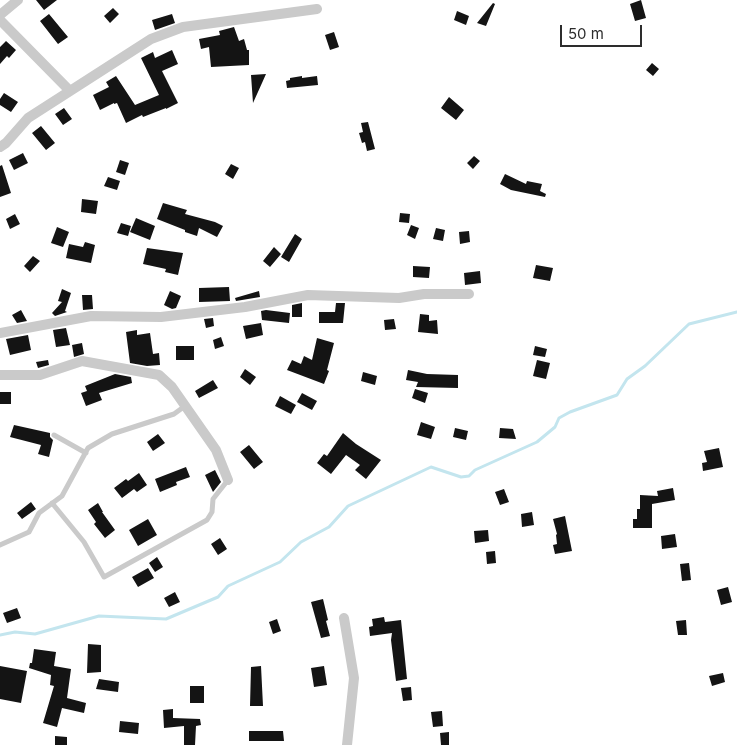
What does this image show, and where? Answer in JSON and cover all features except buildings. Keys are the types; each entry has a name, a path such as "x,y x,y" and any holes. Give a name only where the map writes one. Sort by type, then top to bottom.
{"street":[{"path":"0,15 18,0"},
{"path":"0,147 6,143 28,118 151,39 184,27 317,9"},
{"path":"0,20 70,91"},
{"path":"0,333 91,316 161,317 246,306 308,295 399,298 424,294 469,294"},
{"path":"0,375 40,375 82,361 159,375 172,387 216,450 228,480"},
{"path":"344,618 354,678 347,745"}],"lane":[{"path":"0,545 29,532 39,513 62,496 88,448 112,434 174,414 186,406"},
{"path":"54,435 86,453"},
{"path":"52,503 84,542 104,577 208,520 212,512 213,499 228,480"}],"waterway":[{"path":"0,635 15,632 35,634 99,616 166,619 218,597 228,586 280,562 301,542 329,527 348,506 431,467 461,477 469,476 475,470 537,442 555,427 559,418 570,412 617,395 627,379 645,366 689,324 737,312"}]}
